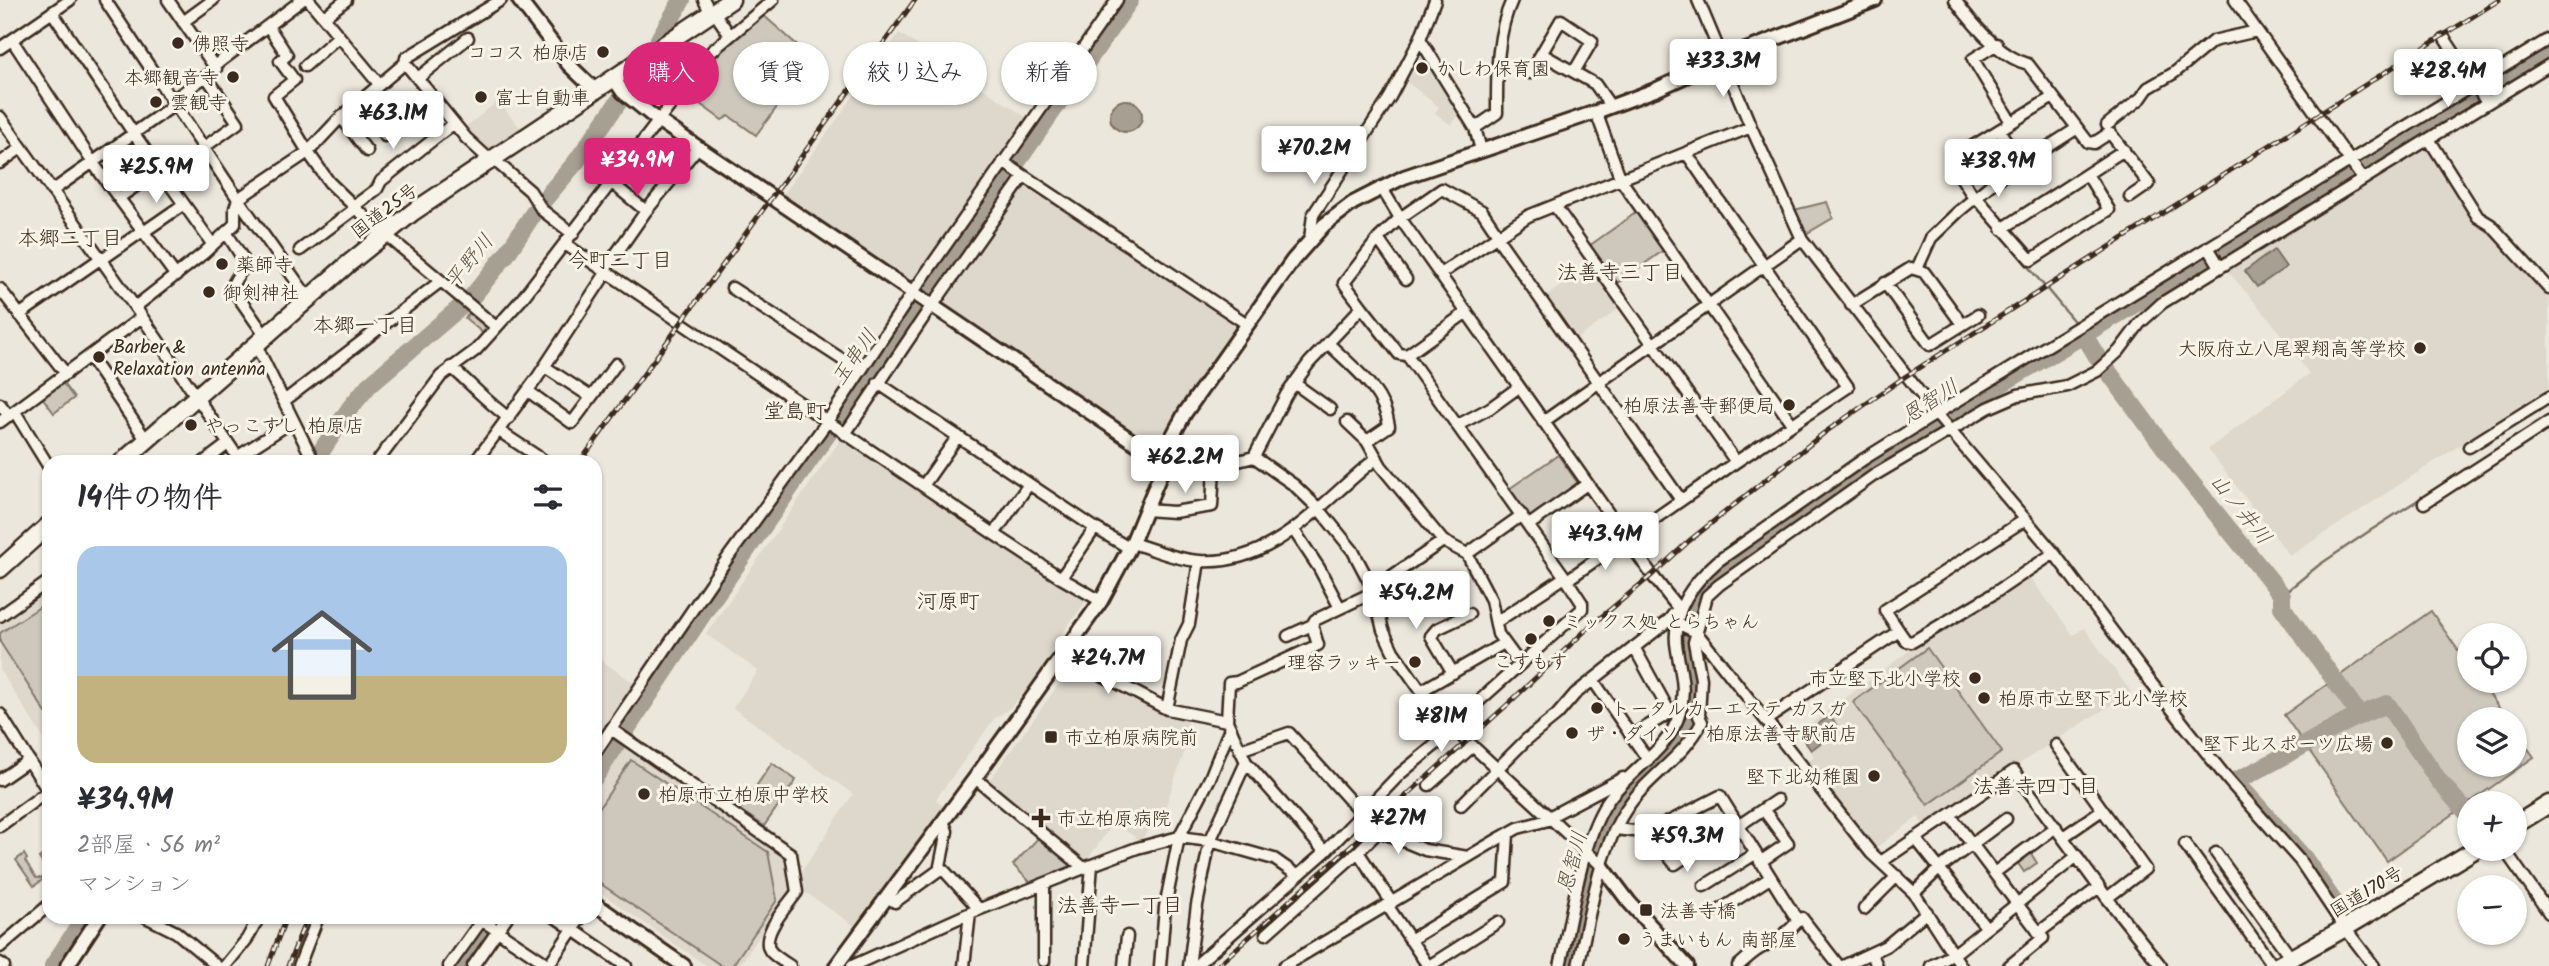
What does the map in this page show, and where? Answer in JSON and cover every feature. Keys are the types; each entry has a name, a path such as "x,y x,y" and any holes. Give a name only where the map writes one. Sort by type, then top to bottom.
{"highway":[{"name":"国道25号","path":"131,455 384,234 413,212 596,91 621,89 710,8 731,0"},
{"path":"0,569 42,531"},
{"path":"2527,818 2549,804"},
{"name":"国道170号","path":"2280,963 2345,928 2457,860"}],"street":[{"path":"0,48 70,0"},
{"path":"105,0 237,200 309,299"},
{"path":"52,191 134,134 216,69 168,0"},
{"path":"183,22 213,0"},
{"path":"214,66 302,0"},
{"path":"309,0 379,84"},
{"path":"324,17 346,0"},
{"path":"135,307 176,276 235,224 237,200 307,152 341,117 405,63 406,58 501,0"},
{"path":"519,0 569,65 596,91"},
{"path":"382,455 440,376 476,350 522,300 712,51 773,0"},
{"path":"602,742 729,556 836,427 878,383 1006,163 1117,0"},
{"path":"1310,239 1313,215 1390,97 1420,39 1435,0"},
{"path":"1475,128 1497,113 1497,64 1503,29 1512,0"},
{"path":"1698,0 1802,239 1937,415 2054,553 2152,684 2229,780 2300,861 2374,966"},
{"path":"836,966 1101,601 1130,545 1165,463 1173,435 1185,413 1310,239 1353,203 1381,187 1611,107 1723,59 1875,0"},
{"path":"1955,0 1972,23 2016,61 2028,64 2088,142 2094,143 2111,134 2149,184 2130,197"},
{"path":"2235,0 2362,177"},
{"path":"710,8 730,34"},
{"path":"52,12 213,245"},
{"path":"1530,73 1561,20 1592,41 1574,72"},
{"path":"268,26 287,55 280,61 294,79 274,96 307,152 329,182 384,234 496,327"},
{"path":"2107,125 2141,98 2148,88 2174,73 2213,41 2257,31"},
{"path":"305,66 339,36"},
{"path":"438,37 450,52"},
{"path":"418,78 468,38"},
{"path":"1420,39 1475,128 1481,150"},
{"path":"2445,39 2487,103"},
{"path":"1560,966 1588,852 1607,802 1668,738 1683,676 1675,622 1681,605 1692,587 1718,561 1864,459 2210,250 2549,39"},
{"path":"12,40 93,163 176,276"},
{"path":"1997,44 1973,59 2011,122"},
{"path":"1542,54 1595,84 1611,107"},
{"path":"405,63 466,138 530,191 538,204 573,234"},
{"path":"1578,966 1601,864 1615,829 1633,799 1678,757 1702,722 1699,716 1701,679 1695,642 1707,596 1732,574 1873,476 1949,428 2007,398 2067,386 2087,377 2119,351 2146,316 2174,295 2362,177 2549,65"},
{"path":"203,148 238,123 206,76"},
{"path":"621,89 659,121 1165,463 1214,467 1254,457 1294,485 1320,509 1353,551 1373,590 1383,630 1393,651 1421,691 1452,727 1601,864 1629,902 1687,966"},
{"path":"2053,97 1960,154 1953,164 1975,198 2031,260 2109,210 2087,174"},
{"path":"359,101 385,136"},
{"path":"1596,112 1621,180 1792,424"},
{"path":"0,117 142,317 236,455"},
{"path":"341,117 367,151"},
{"path":"300,250 454,123"},
{"path":"1440,274 1528,216 1751,127"},
{"path":"1917,270 1931,239 1975,198 2021,164 2076,129"},
{"path":"1999,130 2021,164"},
{"path":"2429,139 2478,217 2491,225 2549,289"},
{"path":"480,455 545,367 646,211 698,147"},
{"path":"0,163 22,148"},
{"path":"2002,229 2124,150"},
{"path":"1496,622 1626,538 1848,387 1687,154"},
{"path":"1006,163 1247,324"},
{"path":"120,197 159,170"},
{"path":"836,427 860,371 926,300 1023,175"},
{"path":"612,183 646,211"},
{"path":"1381,187 1587,484 1626,538 1681,605"},
{"path":"1467,312 1407,355 1399,354 1344,283 1378,239 1400,218 1441,189 1482,211 1681,500"},
{"path":"19,315 184,204"},
{"path":"1555,206 1736,462"},
{"path":"226,232 244,262 244,268 234,278 232,288 261,341 275,389 284,401 310,455"},
{"path":"1378,239 1406,279"},
{"path":"1543,422 1802,239"},
{"path":"565,244 994,534 1101,601"},
{"path":"2210,250 2219,266"},
{"path":"1850,305 1911,268 1924,272 1962,324"},
{"path":"284,401 441,281"},
{"path":"1885,283 1930,345 1978,315"},
{"path":"732,288 860,371"},
{"path":"0,289 66,374"},
{"path":"1254,457 1294,383 1362,307"},
{"path":"8,417 142,317"},
{"path":"1328,343 1371,385 1383,402 1390,426 1367,441"},
{"path":"1195,966 1325,852 1400,774 1440,741 1582,609 1582,603 1566,578 1407,355"},
{"path":"89,356 148,441"},
{"path":"528,391 572,422 616,364"},
{"path":"451,367 480,393 489,405 509,418"},
{"path":"545,367 591,397"},
{"path":"878,383 1095,528 1130,545 1199,561 1231,559 1258,552 1320,509 1377,458"},
{"path":"1294,383 1330,408"},
{"path":"1458,425 1490,408 1520,387"},
{"path":"2469,447 2549,397"},
{"path":"0,404 42,458"},
{"path":"246,455 293,421"},
{"path":"1347,422 1367,441 1377,458 1443,541 1467,554 1492,600 1499,634 1520,664"},
{"path":"2424,503 2549,422"},
{"path":"499,431 535,455"},
{"path":"923,486 958,436"},
{"path":"213,455 228,444"},
{"path":"1145,510 1174,512 1212,506 1214,467"},
{"path":"994,534 1029,484"},
{"path":"1529,526 1587,484"},
{"path":"1467,554 1521,515"},
{"path":"2026,519 1885,610 1906,642 1912,642 1993,594 2054,553"},
{"path":"1061,578 1095,528"},
{"path":"1293,529 1319,568 1340,608"},
{"path":"1288,636 1373,590 1443,541"},
{"path":"1167,709 1181,640 1189,624 1199,561"},
{"path":"0,616 42,587"},
{"path":"1453,673 1431,636 1437,629 1469,614"},
{"path":"1675,622 1696,632 1807,774 1881,862 1914,893 1961,966"},
{"path":"1461,805 1497,768 1593,680 1634,647 1675,622"},
{"path":"1160,966 1166,907 1179,837 1210,778 1228,724 1229,683 1237,682 1318,645 1312,625"},
{"path":"1766,720 1899,631"},
{"path":"1421,691 1504,643"},
{"path":"1634,647 1675,710"},
{"path":"1064,655 1167,709 1228,724"},
{"path":"1593,680 1648,760"},
{"path":"1631,736 1675,710"},
{"path":"0,714 42,781"},
{"path":"1228,724 1247,762 1325,852"},
{"path":"611,729 791,854 797,892 768,934 767,944 771,951 790,966"},
{"path":"1240,750 1289,733 1362,814"},
{"path":"2056,745 2145,869 2107,898"},
{"path":"1429,785 1473,746"},
{"path":"0,780 29,760"},
{"path":"1189,966 1197,905 1210,841 1247,762"},
{"path":"1881,862 2014,771 2107,898 2161,966"},
{"path":"1283,966 1518,828 1550,818 1631,774"},
{"path":"975,778 1088,867"},
{"path":"1615,829 1647,831 1720,796 1798,921"},
{"path":"1647,831 1675,864 1777,800"},
{"path":"0,826 42,803"},
{"path":"1704,886 1788,844 1763,809"},
{"path":"2063,838 2102,810"},
{"path":"1950,815 2043,938 2009,966"},
{"path":"1914,893 1940,868 2006,819"},
{"path":"943,821 947,831 940,866 974,911 964,966"},
{"path":"1994,873 2056,827"},
{"path":"1266,934 1379,831 1425,850 1468,857"},
{"path":"1410,940 1504,882 1508,834"},
{"path":"852,966 974,911 1137,848 1179,837 1210,841 1274,859 1297,875"},
{"path":"1915,838 1986,927"},
{"path":"2185,844 2253,939 2280,963"},
{"path":"1358,852 1428,966 1498,922"},
{"path":"2216,853 2269,928 2280,963"},
{"path":"1931,966 1954,954 2077,856"},
{"path":"2512,861 2549,913"},
{"path":"1084,966 1088,867"},
{"path":"887,897 895,902 942,868"},
{"path":"1864,909 1897,876"},
{"path":"2216,887 2232,876"},
{"path":"1720,910 1770,878"},
{"path":"1044,884 1044,961"},
{"path":"2038,933 2099,887"},
{"path":"2235,913 2251,902"},
{"path":"602,909 684,966"},
{"path":"0,947 42,911"},
{"path":"1738,966 1758,950 1766,948 1789,932 1802,919 1841,966 1872,954 1903,933 1927,912"},
{"path":"67,966 94,924"},
{"path":"160,924 176,932 217,966"},
{"path":"225,966 248,938 255,924"},
{"path":"299,966 315,924"},
{"path":"449,966 484,924"},
{"path":"473,966 485,924"},
{"path":"489,924 549,966 576,924"},
{"path":"566,924 626,966"},
{"path":"2253,939 2269,928"},
{"path":"1124,966 1127,936"},
{"path":"1872,954 1877,966"}],"shaded area":[{"path":"762,14 794,42 733,42 733,105 778,105 756,135 729,116 722,120 701,105 719,105 719,52 732,37"},
{"path":"899,33 913,42 893,42"},
{"path":"1423,51 1461,112 1451,125 1435,113 1439,107 1407,82"},
{"path":"987,91 1001,100 1001,105 1008,105 1029,119 921,274 908,279 903,279 780,199 847,105 987,105"},
{"path":"1126,100 1138,104 1142,116 1138,128 1126,132 1114,128 1110,116 1114,104"},
{"path":"498,101 522,130 487,154 463,129"},
{"name":"大阪府立八尾翠翔高等学校","path":"2424,147 2431,149 2489,228 2549,297 2549,387 2290,556 2208,449 2309,374 2271,321 2226,269"},
{"path":"1031,184 1239,323 1156,442 1145,443 944,307 943,303 1025,185"},
{"path":"1827,202 1833,218 1804,235 1794,210"},
{"path":"1637,212 1664,250 1616,284 1589,246"},
{"path":"2274,250 2286,267 2257,287 2245,271"},
{"path":"1589,265 1620,308 1574,341 1544,298"},
{"path":"472,310 492,327 485,335 465,318"},
{"path":"62,382 74,398 54,413 42,397"},
{"path":"843,436 1086,601 1051,649 1049,665 1036,685 1032,684 1010,708 994,719 936,799 943,806 856,927 805,892 802,871 853,794 733,708 758,671 706,634"},
{"path":"1558,455 1579,485 1530,520 1509,489"},
{"name":"柏原市立堅下北小学校","path":"2029,576 2073,635 2084,628 2131,692 1924,825 1918,817 1874,849 1804,765 1814,756 1797,734 1925,639"},
{"path":"42,592 42,736 0,670 0,622"},
{"path":"42,606 42,707 0,642 0,633"},
{"name":"堅下北スポーツ広場","path":"2431,611 2457,649 2457,693 2489,693 2498,707 2457,707 2457,777 2506,777 2486,791 2457,791 2457,811 2387,861 2284,715"},
{"path":"1927,648 2002,752 1928,805 1853,702"},
{"name":"柏原市立柏原中学校","path":"602,661 634,683 602,731"},
{"path":"1072,666 1159,711 1187,720 1189,739 1163,813 1140,841 1114,822 1085,863 986,785"},
{"path":"1830,716 1839,729 1811,750 1801,736"},
{"name":"柏原市立柏原中学校","path":"602,731 785,857 791,890 739,966 707,966 602,894"},
{"name":"堅下北スポーツ広場","path":"2527,747 2534,757 2527,762"},
{"name":"柏原市立柏原中学校","path":"631,760 768,852 777,900 732,966 722,966 602,885 602,804"},
{"path":"772,763 796,780 764,826 740,810"},
{"path":"1039,837 1077,868 1033,885 1013,865"},
{"path":"2030,852 2037,863 2024,872 2017,862"},
{"path":"24,854 27,859 25,861 36,878 42,877 42,880 34,886 16,860"}],"waterway":[{"name":"平野川","path":"659,39 682,0"},
{"name":"玉串川","path":"602,766 714,597 1130,0"},
{"name":"恩智川","path":"1567,966 1605,825 1620,799 1675,744 1686,725 1692,700 1692,673 1686,647 1687,621 1692,603 1703,588 1793,521 1944,418 2227,249 2549,49"},
{"name":"平野川","path":"319,455 369,385 471,298 506,255 537,208 576,162 623,95"},
{"path":"1979,208 2077,325"},
{"name":"山ノ井川","path":"2083,333 2096,355 2181,470 2282,595 2282,607 2359,714"},
{"path":"2282,595 2319,565 2368,532 2549,416"},
{"name":"山ノ井川","path":"2345,918 2304,858 2235,781 2348,721 2387,704 2439,781 2457,801"},
{"name":"平野川","path":"53,966 80,924"},
{"name":"玉串川","path":"460,966 492,924"}],"railway":[{"path":"585,455 915,0"},
{"path":"1217,966 1507,705 1588,628 1689,541 1824,433 1906,376 2499,0"},
{"path":"268,966 283,924"},
{"path":"288,966 304,924"}],"place":[{"name":"佛照寺","path":"178,43"},
{"name":"ココス 柏原店","path":"603,52"},
{"name":"かしわ保育園","path":"1422,68"},
{"name":"本郷観音寺","path":"233,77"},
{"name":"富士自動車","path":"481,97"},
{"name":"雲観寺","path":"156,102"},
{"name":"薬師寺","path":"222,264"},
{"name":"御剣神社","path":"209,292"},
{"name":"大阪府立八尾翠翔高等学校","path":"2420,348"},
{"name":"Barber & Relaxation antenna","path":"99,357"},
{"name":"柏原法善寺郵便局","path":"1789,405"},
{"name":"やっこすし 柏原店","path":"191,425"},
{"name":"ミックス処 とらちゃん","path":"1549,621"},
{"name":"こすもす","path":"1531,639"},
{"name":"理容ラッキー","path":"1415,662"},
{"name":"市立堅下北小学校","path":"1975,678"},
{"name":"柏原市立堅下北小学校","path":"1984,698"},
{"name":"トータルカーエステ カスガ","path":"1597,708"},
{"name":"ザ・ダイソー 柏原法善寺駅前店","path":"1572,733"},
{"name":"市立柏原病院前","path":"1051,737"},
{"name":"堅下北スポーツ広場","path":"2387,743"},
{"name":"堅下北幼稚園","path":"1874,776"},
{"name":"柏原市立柏原中学校","path":"644,794"},
{"name":"市立柏原病院","path":"1041,818"},
{"name":"法善寺橋","path":"1646,910"},
{"name":"うまいもん 南部屋","path":"1624,939"}],"district":[{"name":"本郷二丁目","path":"70,238"},
{"name":"今町二丁目","path":"620,260"},
{"name":"法善寺三丁目","path":"1620,272"},
{"name":"本郷一丁目","path":"365,325"},
{"name":"堂島町","path":"795,411"},
{"name":"河原町","path":"948,601"},
{"name":"法善寺四丁目","path":"2036,786"},
{"name":"法善寺一丁目","path":"1120,905"}]}
